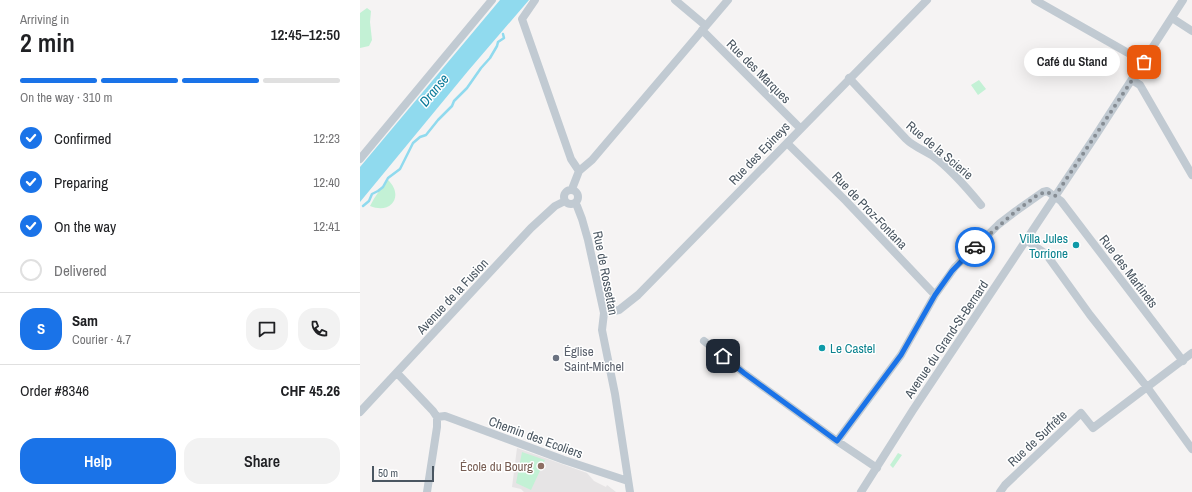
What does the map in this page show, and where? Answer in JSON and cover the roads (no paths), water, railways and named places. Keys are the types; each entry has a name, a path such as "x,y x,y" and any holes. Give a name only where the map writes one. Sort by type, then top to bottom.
{"street":[{"path":"360,159 492,0"},
{"path":"535,0 522,19 571,159 580,171"},
{"name":"Rue des Marques","path":"675,0 800,128"},
{"name":"Avenue de la Fusion","path":"360,412 530,228 555,206 565,201 564,193 572,189 580,171 592,160 728,0"},
{"name":"Rue des Epineys","path":"604,313 619,310 638,295 927,0"},
{"path":"1035,0 1144,62"},
{"name":"Avenue du Grand-St-Bernard","path":"861,492 913,410 1144,62 1183,0"},
{"path":"1172,18 1192,31"},
{"name":"Rue de la Scierie","path":"850,78 911,144 934,157 953,174 981,205"},
{"path":"1132,80 1140,85 1192,174"},
{"name":"Rue de Proz-Fontana","path":"787,143 846,200 935,295"},
{"path":"565,201 570,204 575,203 578,200 578,195 572,189"},
{"path":"837,441 901,355 935,295 955,266 999,224 1043,192 1047,192 1055,196"},
{"name":"Rue des Martinets","path":"1055,196 1061,201 1183,361"},
{"name":"Rue de Rossettan","path":"575,203 578,206 588,240 604,313 602,330 630,492"},
{"path":"1026,240 1046,254 1090,315 1147,387 1192,449"},
{"path":"704,341 744,373 837,441 877,468"},
{"path":"1147,387 1192,353"},
{"path":"397,373 433,411 437,418 438,427 427,492"},
{"name":"Rue de Surfrête","path":"1000,492 1005,485 1081,413 1093,428 1147,387"},
{"name":"Chemin des Ecoliers","path":"437,418 445,416 564,460 628,481"}],"water":[{"name":"Dranse","path":"500,0 529,0 468,71 360,202 360,167"}],"waterway":[{"path":"363,206 369,201 372,194 383,187 388,178 400,169 413,143 420,137 426,135 452,106 454,101 467,88 490,58 498,42 504,38 503,34"}],"place":[{"name":"Café du Stand","path":"1144,62"},
{"name":"Villa Jules Torrione","path":"1076,245"},
{"name":"Le Castel","path":"822,348"},
{"name":"Église Saint-Michel","path":"556,358"},
{"name":"École du Bourg","path":"541,466"}]}
